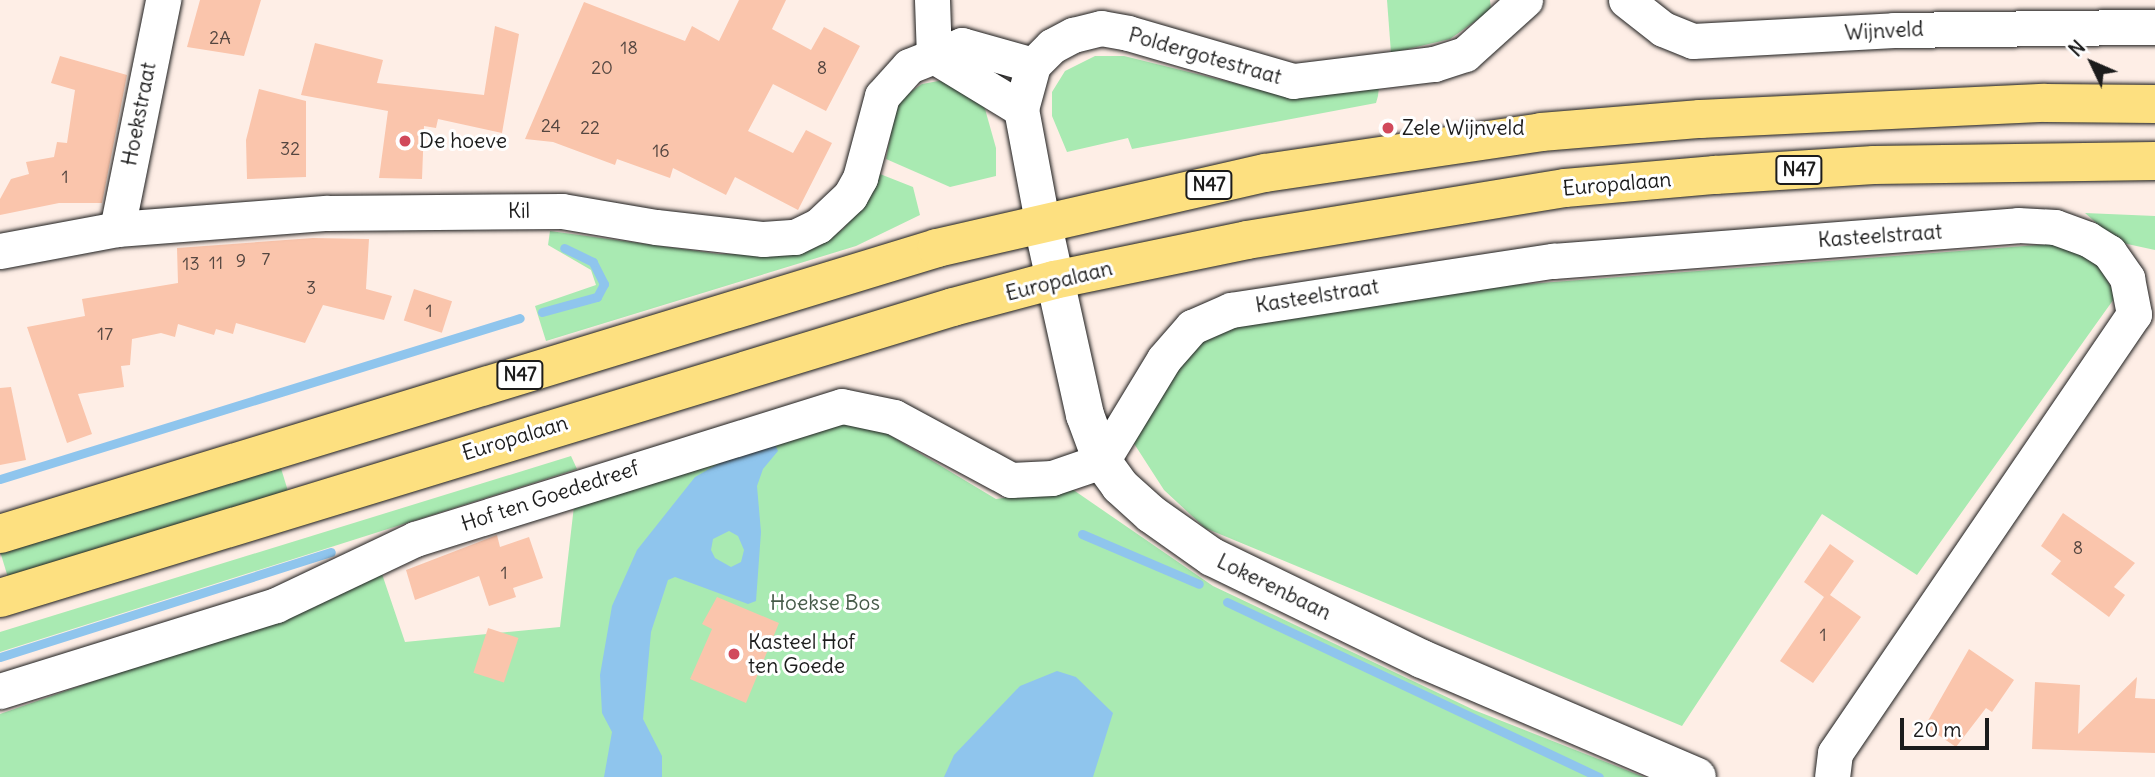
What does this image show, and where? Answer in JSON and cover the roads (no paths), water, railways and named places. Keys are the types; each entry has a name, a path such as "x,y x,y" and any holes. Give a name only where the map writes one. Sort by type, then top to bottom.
{"highway":[{"name":"N47","path":"0,534 910,256 1042,221 1278,171 1541,132 1875,108 2155,104"},
{"name":"Europalaan","path":"0,598 593,414 1054,280 1247,240 1565,188 1874,165 2155,162"}],"street":[{"name":"Hoekstraat","path":"117,229 163,0"},
{"path":"932,0 934,56 1021,109"},
{"name":"Poldergotestraat","path":"1033,65 1052,47 1101,28 1293,81 1380,72 1465,54 1525,0"},
{"name":"Wijnveld","path":"1626,0 1663,29 1693,41 1894,30 2155,27"},
{"name":"Kil","path":"0,251 117,229 327,213 562,211 656,228 764,239 795,237 818,226 850,196 860,178 882,96 909,66 962,45 1033,65"},
{"path":"1033,65 1021,109 1042,221"},
{"name":"Lokerenbaan","path":"1042,221 1085,415 1102,461 1120,486 1150,514 1212,557 1422,659 1697,777"},
{"name":"Kasteelstraat","path":"1102,461 1164,359 1192,327 1231,310 1553,261 2018,225 2055,227 2088,239 2109,252 2127,278 2134,314 1835,753 1832,777"},
{"name":"Hof ten Goededreef","path":"0,691 276,605 358,562 415,539 842,406 894,416 1011,480 1052,478 1102,461"}],"water":[{"path":"775,444 778,451 763,469 757,486 761,532 756,601 748,604 675,577 668,580 651,632 643,719 662,756 662,777 604,777 612,732 602,713 600,675 612,606 637,550 695,477 739,452","holes":["729,531 738,536 744,550 741,562 731,567 715,558 711,550 713,539"]},
{"path":"1057,671 1076,677 1113,713 1093,777 944,777 954,755 1020,686"}],"waterway":[{"path":"542,312 597,297 604,284 593,262 564,248"},
{"path":"0,479 520,318"},
{"path":"1082,534 1199,584"},
{"path":"0,657 331,552"},
{"path":"1227,602 1599,777"}],"place":[{"name":"Zele Wijnveld","path":"1388,128"},
{"name":"De hoeve","path":"405,141"},
{"name":"Kasteel Hof ten Goede","path":"734,654"}],"park label":[{"name":"Hoekse Bos","path":"825,603"}]}
